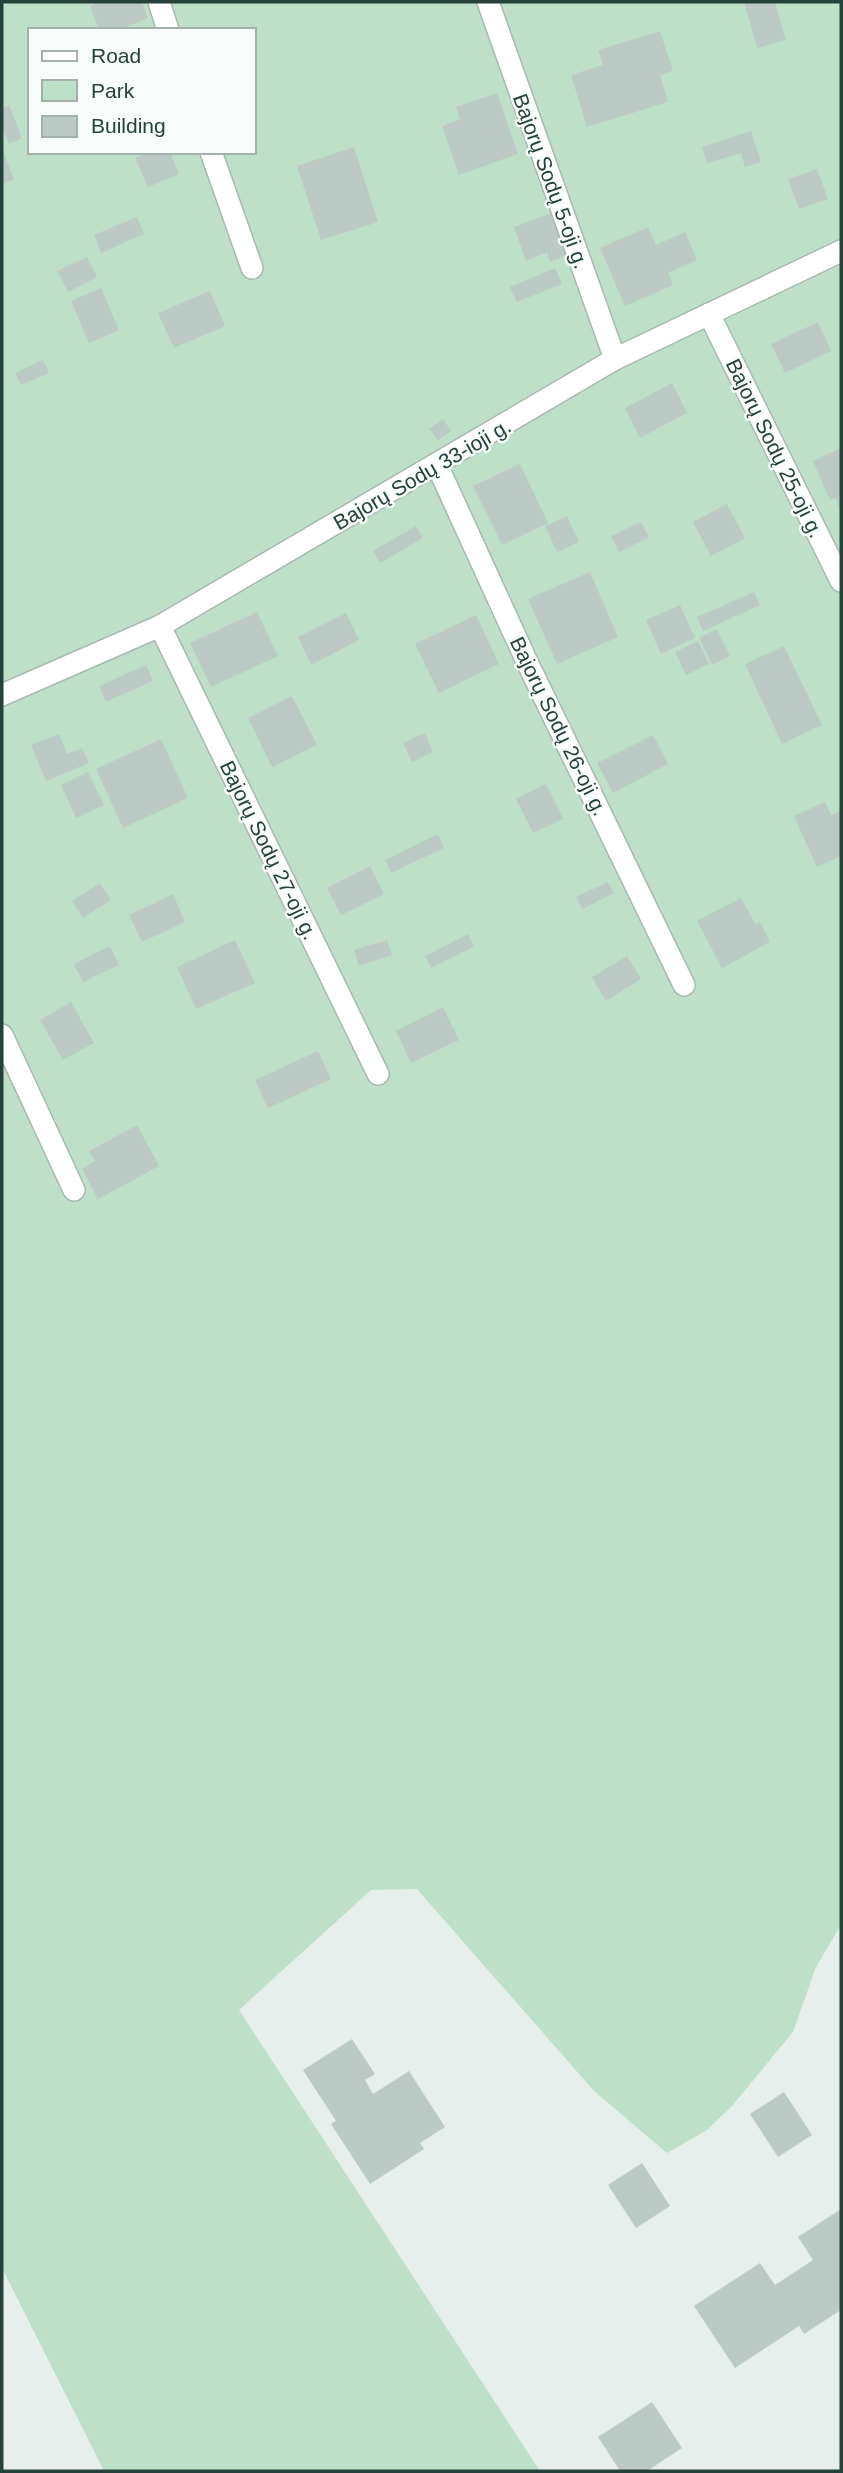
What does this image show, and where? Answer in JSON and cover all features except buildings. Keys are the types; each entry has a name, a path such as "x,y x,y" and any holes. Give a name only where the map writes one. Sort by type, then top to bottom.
{"street":[{"path":"159,2 167,28"},
{"name":"Bajorų Sodų 5-oji g.","path":"488,2 615,359"},
{"path":"212,154 252,268"},
{"name":"Bajorų Sodų 33-ioji g.","path":"2,695 160,626 615,359 841,251"},
{"name":"Bajorų Sodų 25-oji g.","path":"709,314 841,581"},
{"name":"Bajorų Sodų 26-oji g.","path":"437,465 528,664 684,985"},
{"name":"Bajorų Sodų 27-oji g.","path":"160,626 378,1074"},
{"path":"2,1035 74,1190"}],"green space":[{"path":"2,2 841,2 841,1925 816,1967 793,2032 732,2106 707,2130 667,2153 594,2091 417,1889 371,1890 239,2010 540,2471 104,2471 2,2268"}]}
